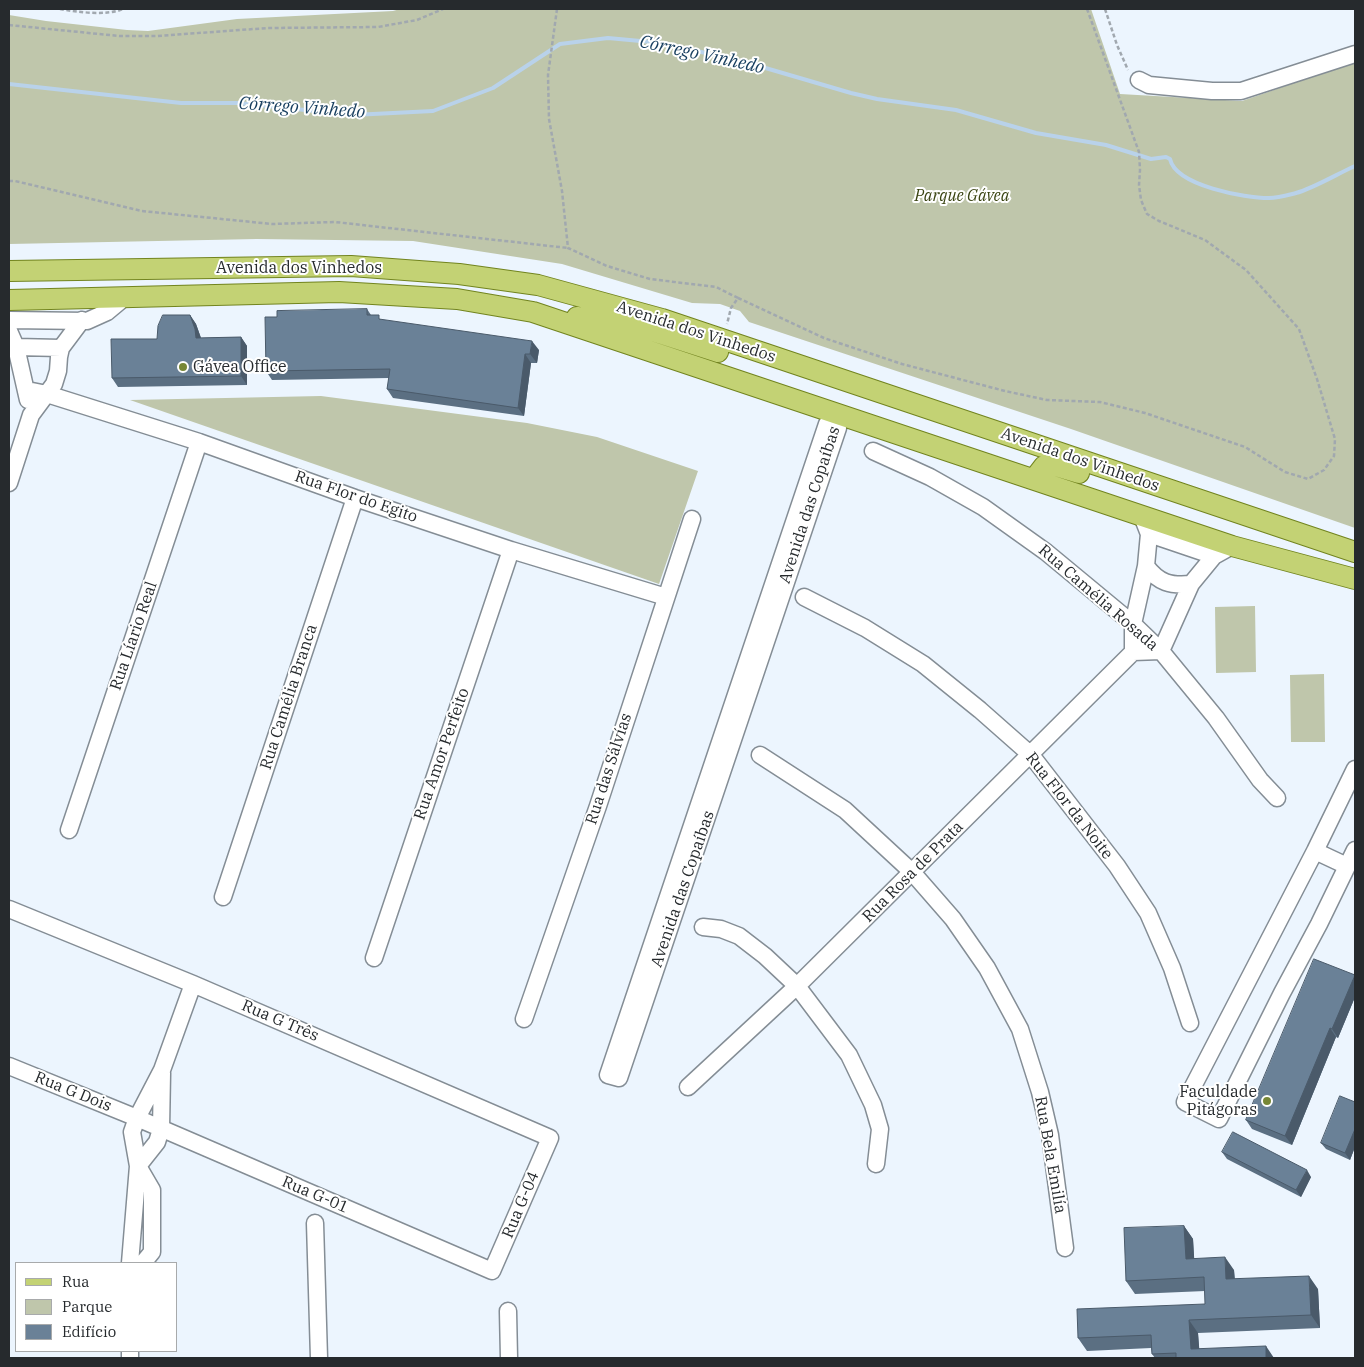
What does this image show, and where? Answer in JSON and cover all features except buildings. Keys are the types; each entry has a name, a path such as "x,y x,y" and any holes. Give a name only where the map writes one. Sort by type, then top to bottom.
{"main road":[{"name":"Avenida dos Vinhedos","path":"9,271 351,266 459,274 538,285 662,319 1355,552"},
{"name":"Avenida dos Vinhedos","path":"9,300 339,292 457,299 533,312 1034,479 1146,525 1355,579"},
{"path":"533,312 631,324 728,355 729,341"},
{"path":"1034,479 1044,466 1048,464 1122,487 1255,519"}],"street":[{"path":"1139,80 1149,85 1212,91 1241,91 1355,54"},
{"path":"9,320 87,321 107,312 125,297"},
{"path":"9,483 30,415 54,384 62,348 82,320"},
{"path":"9,331 16,347 30,415"},
{"path":"16,347 62,348"},
{"name":"Rua Flor do Egito","path":"26,390 47,394 199,442 354,498 511,550 666,597"},
{"name":"Avenida das Copaíbas","path":"837,414 838,428 619,1078 608,1075 826,424 837,414"},
{"name":"Rua Líario Real","path":"69,830 199,442"},
{"name":"Rua Camélia Rosada","path":"873,451 930,477 983,507 1046,552 1134,624 1161,652 1216,718 1260,780 1277,798"},
{"name":"Rua Camélia Branca","path":"223,897 354,498"},
{"name":"Rua das Sálvías","path":"524,1019 598,806 692,519"},
{"path":"1214,556 1146,525 1146,566 1134,624 1133,652 1161,652 1191,584 1214,556 1232,546"},
{"name":"Rua Amor Perfeito","path":"374,958 511,550"},
{"path":"1146,566 1159,580 1177,585 1191,584"},
{"name":"Rua Flor da Noite","path":"804,597 865,628 923,664 980,710 1031,755 1117,866 1148,913 1172,968 1190,1023"},
{"name":"Rua Rosa de Prata","path":"688,1087 797,986 1133,652"},
{"name":"Rua Bela Emilía","path":"760,755 845,810 912,872 953,919 987,968 1020,1030 1040,1092 1050,1136 1065,1248"},
{"path":"1355,769 1315,851 1184,1102 1219,1120 1355,850"},
{"path":"1315,851 1347,866"},
{"name":"Rua G Três","path":"9,909 193,984 550,1138"},
{"path":"703,927 739,936 765,956 797,986 849,1055 873,1105 880,1129 876,1164"},
{"path":"130,1262 138,1166 132,1132 137,1118 162,1070 193,984"},
{"name":"Rua G Dois","path":"9,1066 137,1118"},
{"path":"138,1166 157,1142 161,1129 162,1070"},
{"name":"Rua G-01","path":"137,1118 492,1271"},
{"name":"Rua G-04","path":"492,1271 550,1138"},
{"path":"138,1166 152,1190 152,1252 144,1262"},
{"path":"315,1223 319,1358"},
{"path":"508,1310 508,1358"}],"path":[{"path":"60,9 75,12 116,12 123,9"},
{"path":"9,25 119,36 157,36 268,28 378,27 417,20 443,9"},
{"path":"557,9 548,75 548,119 562,191 568,248"},
{"path":"9,181 142,211 272,224 335,222 568,248 607,266 650,279 716,287 824,338 902,364 1047,400 1100,402 1145,413 1245,447 1286,472 1308,479 1324,470 1334,456 1335,439 1320,387 1299,329 1246,270 1205,240 1159,221 1148,214 1141,200 1138,186 1139,152 1087,9"},
{"path":"1105,9 1117,45 1129,71 1139,80"},
{"path":"729,341 731,308 738,298"}],"green space":[{"name":"Parque Gávea","path":"400,9 1091,9 1120,94 1242,101 1355,62 1355,528 1071,429 749,322 740,311 720,304 692,303 562,264 413,241 257,239 9,244 9,15 46,21 148,31 237,19 393,11"},
{"path":"321,396 527,423 597,437 698,471 659,584 130,400"},
{"path":"1255,606 1256,672 1216,673 1215,607"},
{"path":"1324,674 1325,742 1291,742 1290,675"}],"waterway":[{"name":"Córrego Vinhedo","path":"9,84 181,103 238,103 353,115 433,111 493,88 560,44 608,38 662,43 745,62 877,99 956,110 1036,133 1106,145 1151,159 1166,157 1170,159 1175,168 1198,183 1213,189 1244,196 1272,198 1296,193 1355,166"}],"place":[{"name":"Gávea Office","path":"183,367"},
{"name":"Faculdade Pitágoras","path":"1267,1101"}]}
